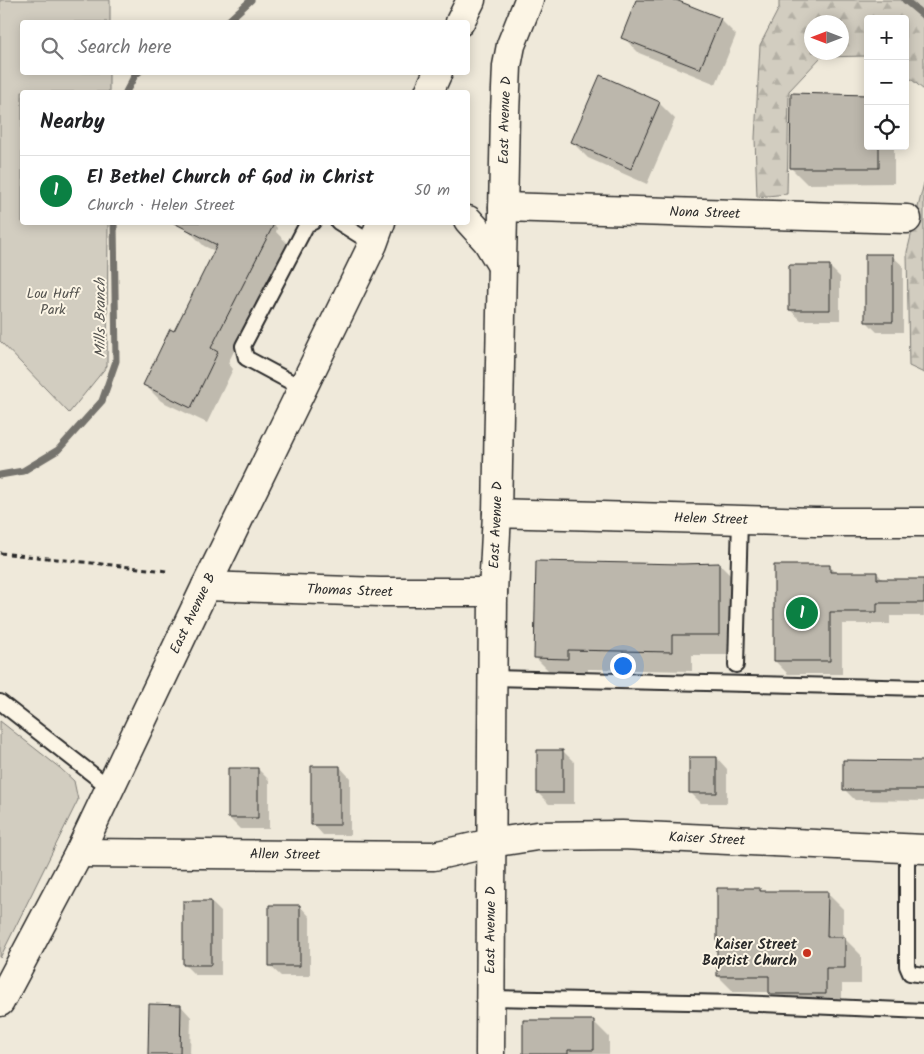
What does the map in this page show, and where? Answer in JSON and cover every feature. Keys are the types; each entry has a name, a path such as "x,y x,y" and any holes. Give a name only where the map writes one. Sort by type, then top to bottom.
{"main road":[{"path":"461,20 471,0"},
{"name":"East Avenue D","path":"490,1054 493,592 497,513 507,66 511,45 529,0"},
{"path":"430,90 437,75"},
{"name":"Nona Street","path":"503,207 907,219"},
{"path":"470,222 487,241 502,266"},
{"path":"377,233 393,225"},
{"name":"East Avenue B","path":"0,1002 79,853 377,233"},
{"name":"Helen Street","path":"497,513 815,522 924,522"},
{"name":"Thomas Street","path":"206,586 380,592 493,592"},
{"name":"Kaiser Street","path":"491,843 537,836 622,835 916,849"},
{"name":"Allen Street","path":"79,853 434,856 491,843"}],"lane":[{"path":"302,388 246,358 243,346 306,225"},
{"path":"349,225 377,233"},
{"path":"736,665 740,520"},
{"path":"492,678 924,688"},
{"path":"0,702 110,788"},
{"path":"916,849 907,966 910,973 924,975"},
{"path":"490,998 738,1003 924,1011"}],"path":[{"path":"0,553 167,571"}],"green space":[{"name":"Lou Huff Park","path":"0,0 110,0 110,20 20,20 20,75 109,75 109,90 20,90 20,225 108,225 107,366 69,413 0,341"},
{"path":"779,0 924,0 924,90 909,77 909,15 864,15 864,56 849,56 849,15 804,15 804,60 818,60 789,91 787,194 757,197 755,138 760,45 779,8"},
{"path":"924,183 924,373 909,366 907,252"},
{"path":"0,721 74,781 78,800 0,958"}],"building":[{"path":"636,0 676,0 721,18 700,69 621,38"},
{"path":"600,75 660,102 631,169 571,142"},
{"path":"791,93 864,95 864,150 879,150 879,168 790,168"},
{"path":"178,225 273,225 211,348 218,352 191,408 143,385 170,329 174,331 217,245"},
{"path":"865,254 893,254 893,322 865,322"},
{"path":"789,265 830,265 830,310 789,310"},
{"path":"536,561 719,563 719,635 672,635 672,652 568,650 568,659 534,658"},
{"path":"774,565 830,565 830,572 877,572 877,579 924,579 924,603 877,603 877,612 830,612 830,661 774,661"},
{"path":"537,750 563,750 563,793 537,793"},
{"path":"689,757 717,757 717,793 689,793"},
{"path":"843,760 924,761 924,790 843,790"},
{"path":"311,766 340,766 340,825 311,825"},
{"path":"228,768 258,768 258,818 228,818"},
{"path":"717,888 760,888 760,891 828,891 827,937 845,937 845,968 826,968 826,994 769,994 769,976 717,976"},
{"path":"183,901 211,901 211,965 183,965"},
{"path":"269,905 300,905 300,966 269,966"},
{"path":"149,1004 181,1005 180,1054 148,1054"},
{"path":"523,1020 594,1020 594,1050 568,1050 568,1054 523,1054"}],"waterway":[{"name":"Mills Branch","path":"229,20 251,0"},
{"path":"905,0 924,16"},
{"name":"Mills Branch","path":"127,90 135,75"},
{"name":"Mills Branch","path":"0,475 23,471 58,450 102,401 116,361 114,225"}],"place":[{"name":"El Bethel Church of God in Christ","path":"802,613"},
{"name":"Kaiser Street Baptist Church","path":"807,953"}]}
